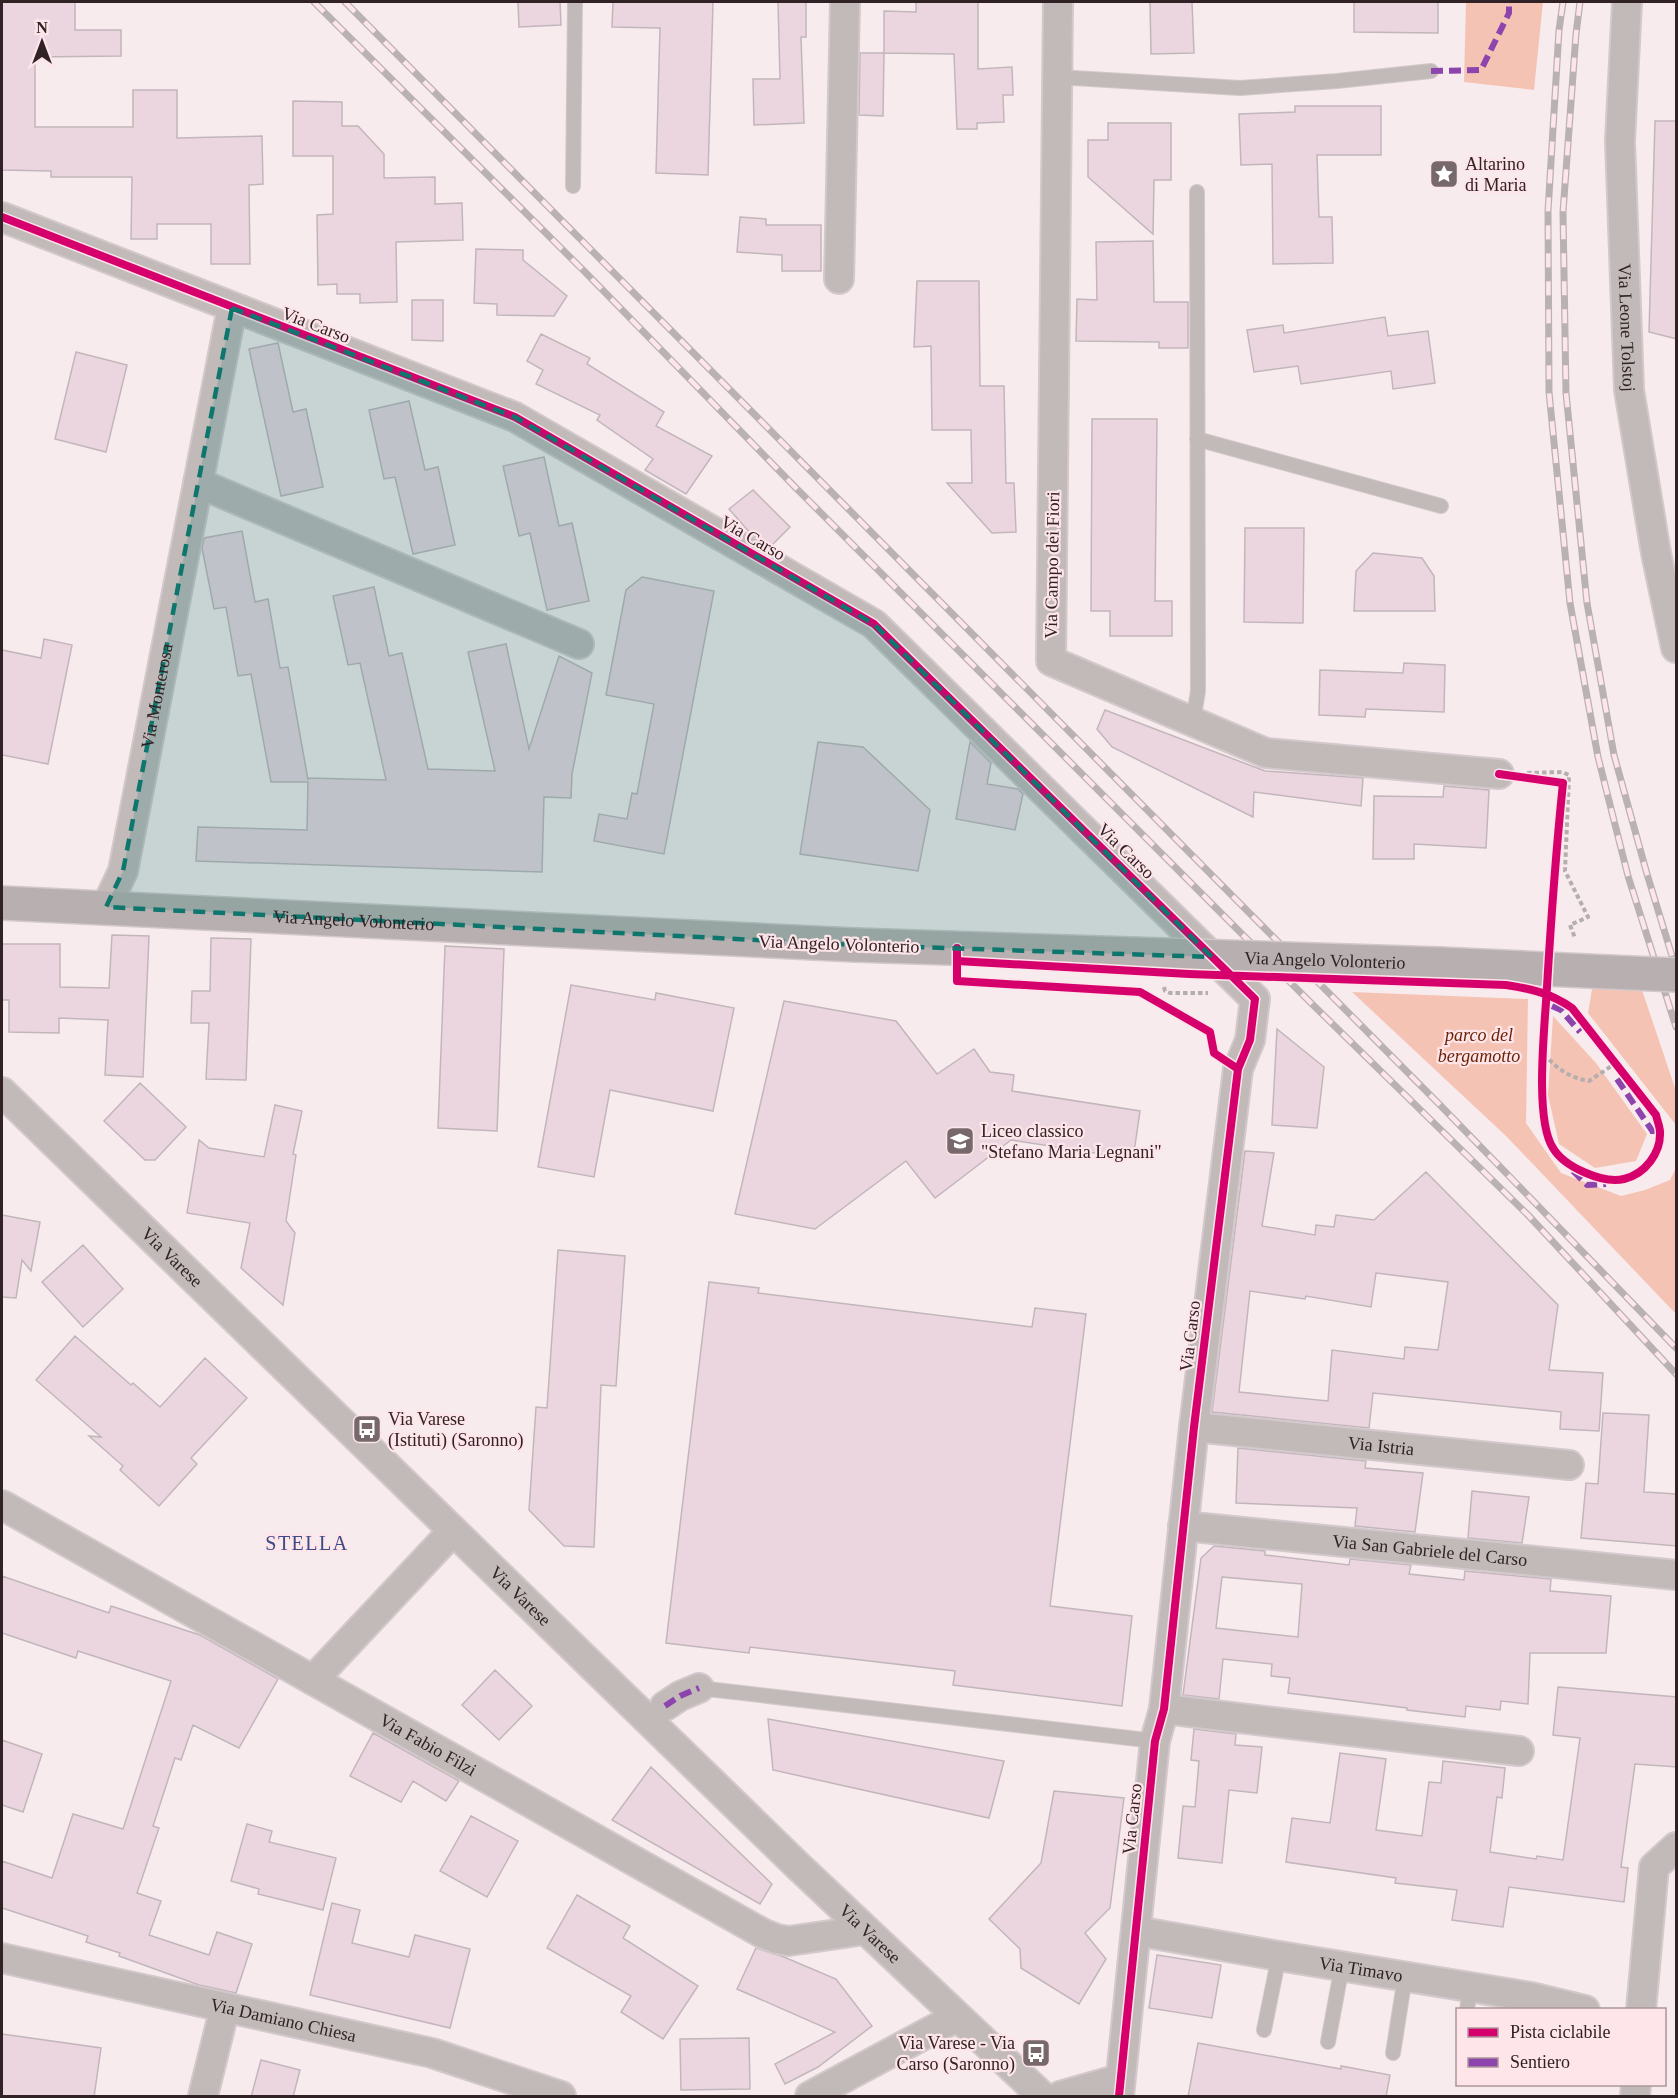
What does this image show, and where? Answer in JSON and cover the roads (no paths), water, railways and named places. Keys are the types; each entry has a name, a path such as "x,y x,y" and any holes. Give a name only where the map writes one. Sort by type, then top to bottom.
{"street":[{"path":"839,279 845,2"},
{"name":"Via Campo dei Fiori","path":"1058,2 1051,661 1266,753 1499,774"},
{"name":"Via Leone Tolstoj","path":"1627,2 1620,141 1629,390 1656,553 1677,648"},
{"name":"Via Carso","path":"2,217 232,309 515,417 874,624 1255,999 1250,1040 1238,1069 1194,1427 1164,1709 1155,1741 1119,2088 1060,2097"},
{"name":"Via Monterosa","path":"106,907 123,871 232,309"},
{"path":"198,483 579,644"},
{"name":"Via Angelo Volonterio","path":"2,903 855,945 1439,964 1677,975"},
{"name":"Via Varese","path":"2,1092 452,1532 865,1930 1042,2097"},
{"name":"Via Istria","path":"1194,1427 1569,1465"},
{"name":"Via Fabio Filzi","path":"2,1505 764,1934 789,1941 865,1930"},
{"name":"Via San Gabriele del Carso","path":"1183,1527 1677,1575"},
{"path":"313,1680 452,1532"},
{"path":"665,1706 680,1695 699,1688"},
{"path":"1164,1709 1519,1750"},
{"path":"1641,2008 1654,1867 1677,1847"},
{"name":"Via Timavo","path":"1136,1931 1405,1977 1468,1998 1569,2008"},
{"name":"Via Damiano Chiesa","path":"2,1959 432,2053 561,2097"},
{"path":"203,2097 225,2007"},
{"path":"810,2097 957,2017"}],"lane":[{"path":"573,186 575,2"},
{"path":"1057,77 1240,88 1431,71"},
{"path":"1193,722 1198,691 1197,192"},
{"path":"1197,439 1442,506"},
{"path":"699,1688 1155,1741"},
{"path":"1264,2030 1279,1956"},
{"path":"1328,2042 1342,1966"},
{"path":"1393,2053 1405,1977"}],"railway":[{"path":"314,2 1309,1001 1528,1215 1676,1374"},
{"path":"345,2 1441,1106 1676,1348"},
{"path":"1563,2 1559,30 1548,211 1549,392 1570,603 1598,757 1628,876 1676,1027"},
{"path":"1580,2 1563,212 1566,393 1587,603 1614,755 1676,969"}],"place":[{"name":"Altarino di Maria","path":"1444,174"},
{"name":"Liceo classico \"Stefano Maria Legnani\"","path":"960,1141"},
{"name":"Via Varese (Istituti) (Saronno)","path":"367,1429"},
{"name":"Via Varese - Via Carso (Saronno)","path":"1036,2053"}],"district":[{"name":"STELLA","path":"307,1543"}],"park label":[{"name":"parco del bergamotto","path":"1479,1045"}]}
